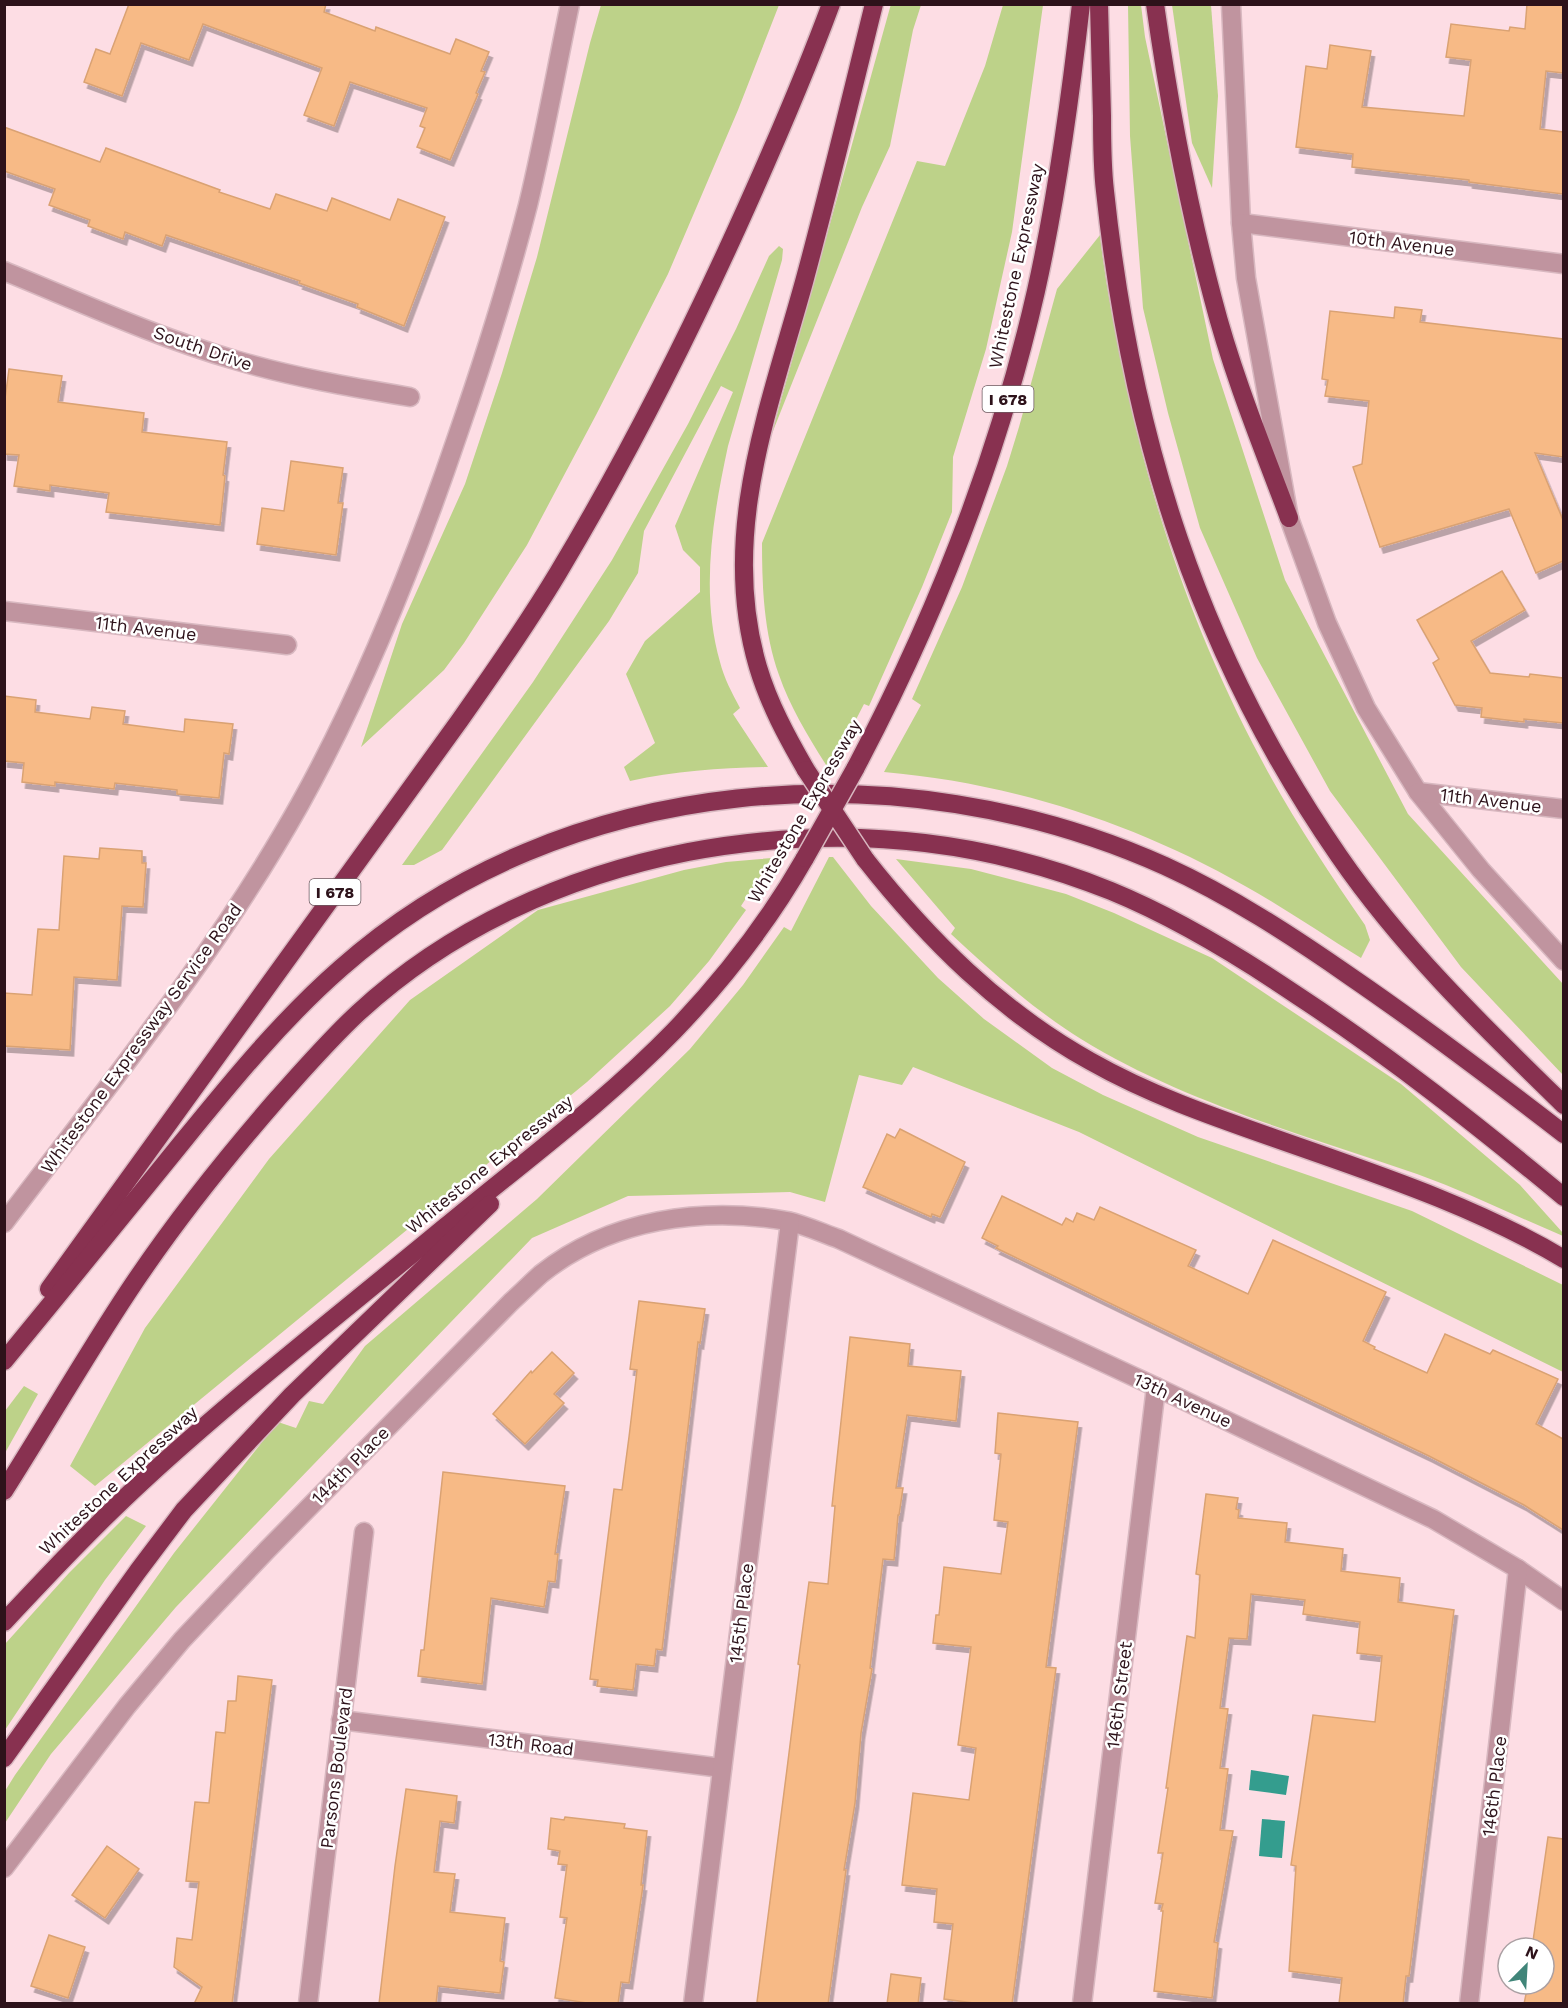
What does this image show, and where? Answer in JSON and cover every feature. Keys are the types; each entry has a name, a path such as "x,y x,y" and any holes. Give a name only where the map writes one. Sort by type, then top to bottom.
{"highway":[{"name":"I 678","path":"4,1350 460,720 557,574 644,421 701,304 770,156 831,4"},
{"path":"874,4 830,183 756,456 745,517 743,575 746,611 753,649 773,709 806,770 865,859 914,917 980,984 1032,1026 1089,1061 1190,1108 1372,1172 1463,1207 1563,1258"},
{"name":"Whitestone Expressway","path":"4,1622 155,1470 267,1374 586,1112 651,1054 712,989 765,922 805,858 855,770 903,676 934,608 970,513 1012,383 1036,291 1054,205 1081,4"},
{"path":"1099,4 1104,178 1118,294 1137,393 1152,453 1180,545 1202,604 1230,668 1263,733 1299,795 1340,858 1427,966 1480,1024 1563,1105"},
{"path":"1155,4 1174,120 1213,299 1230,356 1289,518"},
{"path":"4,1361 248,1062 305,1002 362,951 443,894 524,854 580,832 690,805 788,795 845,794 894,797 979,807 1087,835 1166,867 1262,918 1390,1005 1563,1134"},
{"path":"4,1491 107,1324 171,1229 269,1108 318,1053 357,1014 423,961 466,933 516,907 594,876 646,861 682,854 728,846 810,839 857,837 899,840 968,849 1012,859 1106,889 1187,927 1272,978 1401,1068 1475,1124 1563,1197"},
{"path":"4,1758 138,1571 195,1498 298,1389 586,1112"}],"street":[{"name":"Whitestone Expressway Service Road","path":"4,1223 173,1000 234,913 300,805 385,630 432,510 498,314 528,202 570,4"},
{"path":"1231,4 1241,223 1246,278 1289,518 1327,623 1366,708 1418,792 1481,870 1563,961"},
{"name":"10th Avenue","path":"1241,223 1563,264"},
{"name":"South Drive","path":"4,271 142,327 233,359 291,375 410,397"},
{"name":"11th Avenue","path":"4,611 287,645"},
{"name":"11th Avenue","path":"1418,792 1563,809"},
{"name":"144th Place","path":"4,1868 128,1706 210,1610 503,1310 542,1273 582,1248 623,1230 662,1219 710,1214 790,1222"},
{"name":"13th Avenue","path":"790,1222 839,1239 1433,1520 1518,1569 1563,1601"},
{"name":"145th Place","path":"693,2004 790,1222"},
{"name":"146th Street","path":"1082,2004 1156,1387"},
{"name":"Parsons Boulevard","path":"308,2004 364,1532"},
{"name":"146th Place","path":"1469,2004 1518,1569"},
{"name":"13th Road","path":"341,1719 722,1768"}],"shaded area":[{"path":"891,4 921,5 913,30 890,146 862,207 771,436"},
{"path":"601,5 779,5 738,110 668,274 527,545 444,670 361,747 402,624 465,484 502,373 537,257"},
{"path":"1003,5 1043,5 1012,232 986,349 953,457 952,512 922,587 869,706 864,704 831,768 828,768 794,711 774,659 765,610 762,543 917,161 945,166 985,66"},
{"path":"1128,5 1141,5 1145,37 1213,359 1285,580 1408,814 1563,984 1563,1075 1461,967 1330,791 1257,658 1200,528 1168,413 1143,308 1130,136"},
{"path":"1172,5 1211,5 1218,96 1212,188 1192,143"},
{"path":"1100,235 1113,320 1135,422 1147,472 1178,570 1215,665 1261,759 1297,822 1365,925 1370,940 1361,958 1289,912 1203,863 1115,825 1025,796 931,777 884,772 921,705 912,699 962,587 1007,466 1057,289"},
{"path":"779,246 783,249 782,260 728,446 714,526 710,581 714,635 720,662 740,708 733,714 768,767 699,771 630,781 624,767 655,743 626,674 645,641 700,592 700,567 683,550 675,526 733,392 721,386 644,531 638,573 609,621 442,850 414,865 402,865 533,682 612,560 688,424 736,329 769,256"},
{"path":"829,857 833,857 871,906 938,978 984,1019 1052,1068 1103,1095 1198,1137 1412,1211 1563,1285 1563,1372 1079,1132 913,1067 902,1085 859,1075 825,1202 790,1192 628,1196 532,1238 176,1607 51,1754 5,1823 5,1791 15,1775 174,1553 278,1422 296,1428 309,1401 323,1404 365,1346 537,1199 690,1049 743,985 784,927 791,931"},
{"path":"772,858 741,906 746,910 709,961 670,1006 587,1082 95,1486 70,1466 145,1328 269,1159 410,1000 538,910 684,870 726,862"},
{"path":"896,859 971,869 1066,894 1114,913 1212,958 1401,1084 1520,1185 1563,1233 1563,1236 1436,1181 1245,1116 1203,1099 1120,1061 1081,1039 1013,990 951,934 955,928"},
{"path":"24,1386 38,1394 5,1453 5,1411"},
{"path":"126,1516 146,1526 105,1580 5,1730 5,1644 69,1573"},
{"path":"1251,1770 1289,1776 1286,1795 1249,1790"},
{"path":"1262,1819 1285,1821 1282,1858 1259,1856"}],"building":[{"path":"129,4 326,4 324,12 375,31 376,27 450,54 456,39 489,52 481,71 485,72 476,93 478,94 450,160 417,147 425,128 420,126 427,108 350,82 334,126 304,115 322,68 203,24 189,60 141,43 122,96 84,82 96,49 110,54"},
{"path":"1527,4 1563,4 1563,73 1546,71 1540,129 1563,132 1563,194 1469,182 1469,180 1352,167 1353,154 1296,147 1306,66 1327,69 1330,45 1371,51 1362,107 1464,116 1471,60 1446,57 1451,24 1509,31 1510,27 1525,29"},
{"path":"4,127 100,162 106,148 220,190 219,192 270,209 276,194 327,211 332,198 390,220 398,199 445,217 404,326 357,307 358,304 299,283 300,281 166,235 162,246 125,232 123,239 88,226 90,220 49,205 55,189 4,171"},
{"path":"1395,307 1422,310 1420,322 1563,339 1563,457 1535,453 1563,520 1563,561 1536,573 1509,509 1380,547 1353,467 1362,464 1369,401 1325,396 1328,380 1322,379 1330,311 1394,318"},
{"path":"9,369 62,376 58,402 144,413 142,432 227,442 220,525 106,512 109,493 50,485 50,491 14,486 19,455 4,454 4,406"},
{"path":"291,461 343,468 338,503 343,503 336,555 257,544 262,508 284,511"},
{"path":"1502,571 1525,610 1471,641 1490,673 1563,678 1563,723 1524,719 1524,722 1481,717 1482,708 1455,705 1433,663 1439,659 1417,620"},
{"path":"4,696 36,700 35,712 90,719 92,707 125,711 123,724 184,732 185,719 233,724 229,754 224,753 219,798 177,794 177,790 115,783 114,789 55,782 55,786 22,782 24,763 4,761"},
{"path":"100,848 142,851 142,863 146,863 143,907 122,906 117,980 74,977 70,1050 4,1046 4,993 32,995 38,929 59,930 64,856 99,859"},
{"path":"900,1129 965,1162 940,1217 932,1214 931,1217 863,1187 887,1134 895,1138"},
{"path":"1002,1196 1062,1225 1066,1218 1073,1222 1077,1213 1094,1220 1100,1207 1196,1250 1188,1266 1248,1294 1273,1240 1386,1292 1363,1341 1375,1347 1374,1349 1427,1373 1445,1334 1490,1354 1493,1350 1558,1379 1536,1424 1563,1439 1563,1530 1524,1505 1429,1456 996,1248 998,1246 982,1238"},
{"path":"639,1301 705,1309 700,1343 698,1342 662,1650 656,1649 654,1666 636,1664 633,1690 597,1686 598,1680 590,1679 614,1489 622,1490 629,1437 637,1370 630,1369"},
{"path":"850,1337 910,1344 908,1366 961,1371 956,1421 907,1415 896,1488 903,1488 894,1560 883,1559 870,1668 872,1669 861,1733 855,1803 844,1870 846,1870 828,2004 765,2004 757,2002 800,1665 798,1664 809,1582 828,1584 835,1506 832,1506"},
{"path":"552,1352 574,1373 554,1394 564,1403 525,1444 493,1414 531,1371 532,1373"},
{"path":"998,1413 1078,1422 1046,1667 1056,1668 1012,2004 981,2004 944,1999 953,1924 934,1922 937,1889 902,1885 913,1793 969,1800 976,1748 958,1745 971,1647 933,1643 936,1615 939,1615 944,1567 1001,1574 1008,1522 994,1520 1001,1454 995,1453"},
{"path":"443,1472 565,1486 555,1554 558,1554 555,1582 548,1581 544,1607 491,1598 482,1684 418,1676 421,1650 424,1650"},
{"path":"1206,1494 1238,1498 1236,1509 1239,1510 1238,1518 1287,1523 1285,1542 1343,1549 1341,1571 1400,1578 1398,1602 1454,1610 1409,1976 1406,1976 1403,2004 1339,2004 1342,1978 1289,1971 1296,1866 1291,1865 1313,1715 1375,1722 1382,1656 1357,1653 1360,1622 1303,1614 1305,1600 1251,1594 1247,1639 1229,1638 1220,1708 1228,1709 1220,1768 1228,1769 1220,1830 1233,1831 1214,1942 1218,1943 1212,1998 1154,1991 1163,1911 1161,1911 1163,1904 1155,1903 1163,1853 1158,1853 1187,1636 1195,1638 1200,1575 1196,1574"},
{"path":"238,1676 272,1680 232,2004 194,2004 202,1987 174,1967 177,1938 192,1940 199,1882 186,1881 195,1802 209,1803 216,1732 225,1733 228,1701 236,1701"},
{"path":"406,1789 457,1796 454,1823 440,1821 434,1872 455,1874 450,1912 505,1918 500,1961 504,1962 500,1993 438,1986 436,2004 379,2004"},
{"path":"565,1817 625,1824 624,1828 647,1831 641,1885 643,1885 629,1983 621,1982 618,2004 593,2004 555,1998 567,1918 560,1917 567,1865 558,1864 560,1851 548,1849 551,1818 564,1820"},
{"path":"1548,1837 1563,1839 1563,2004 1524,2004 1526,1996 1556,1996 1556,1936 1534,1936"},
{"path":"107,1846 139,1869 105,1918 72,1895"},
{"path":"49,1935 85,1947 68,1998 31,1986"},
{"path":"891,1974 921,1978 918,2004 887,2004"}]}
